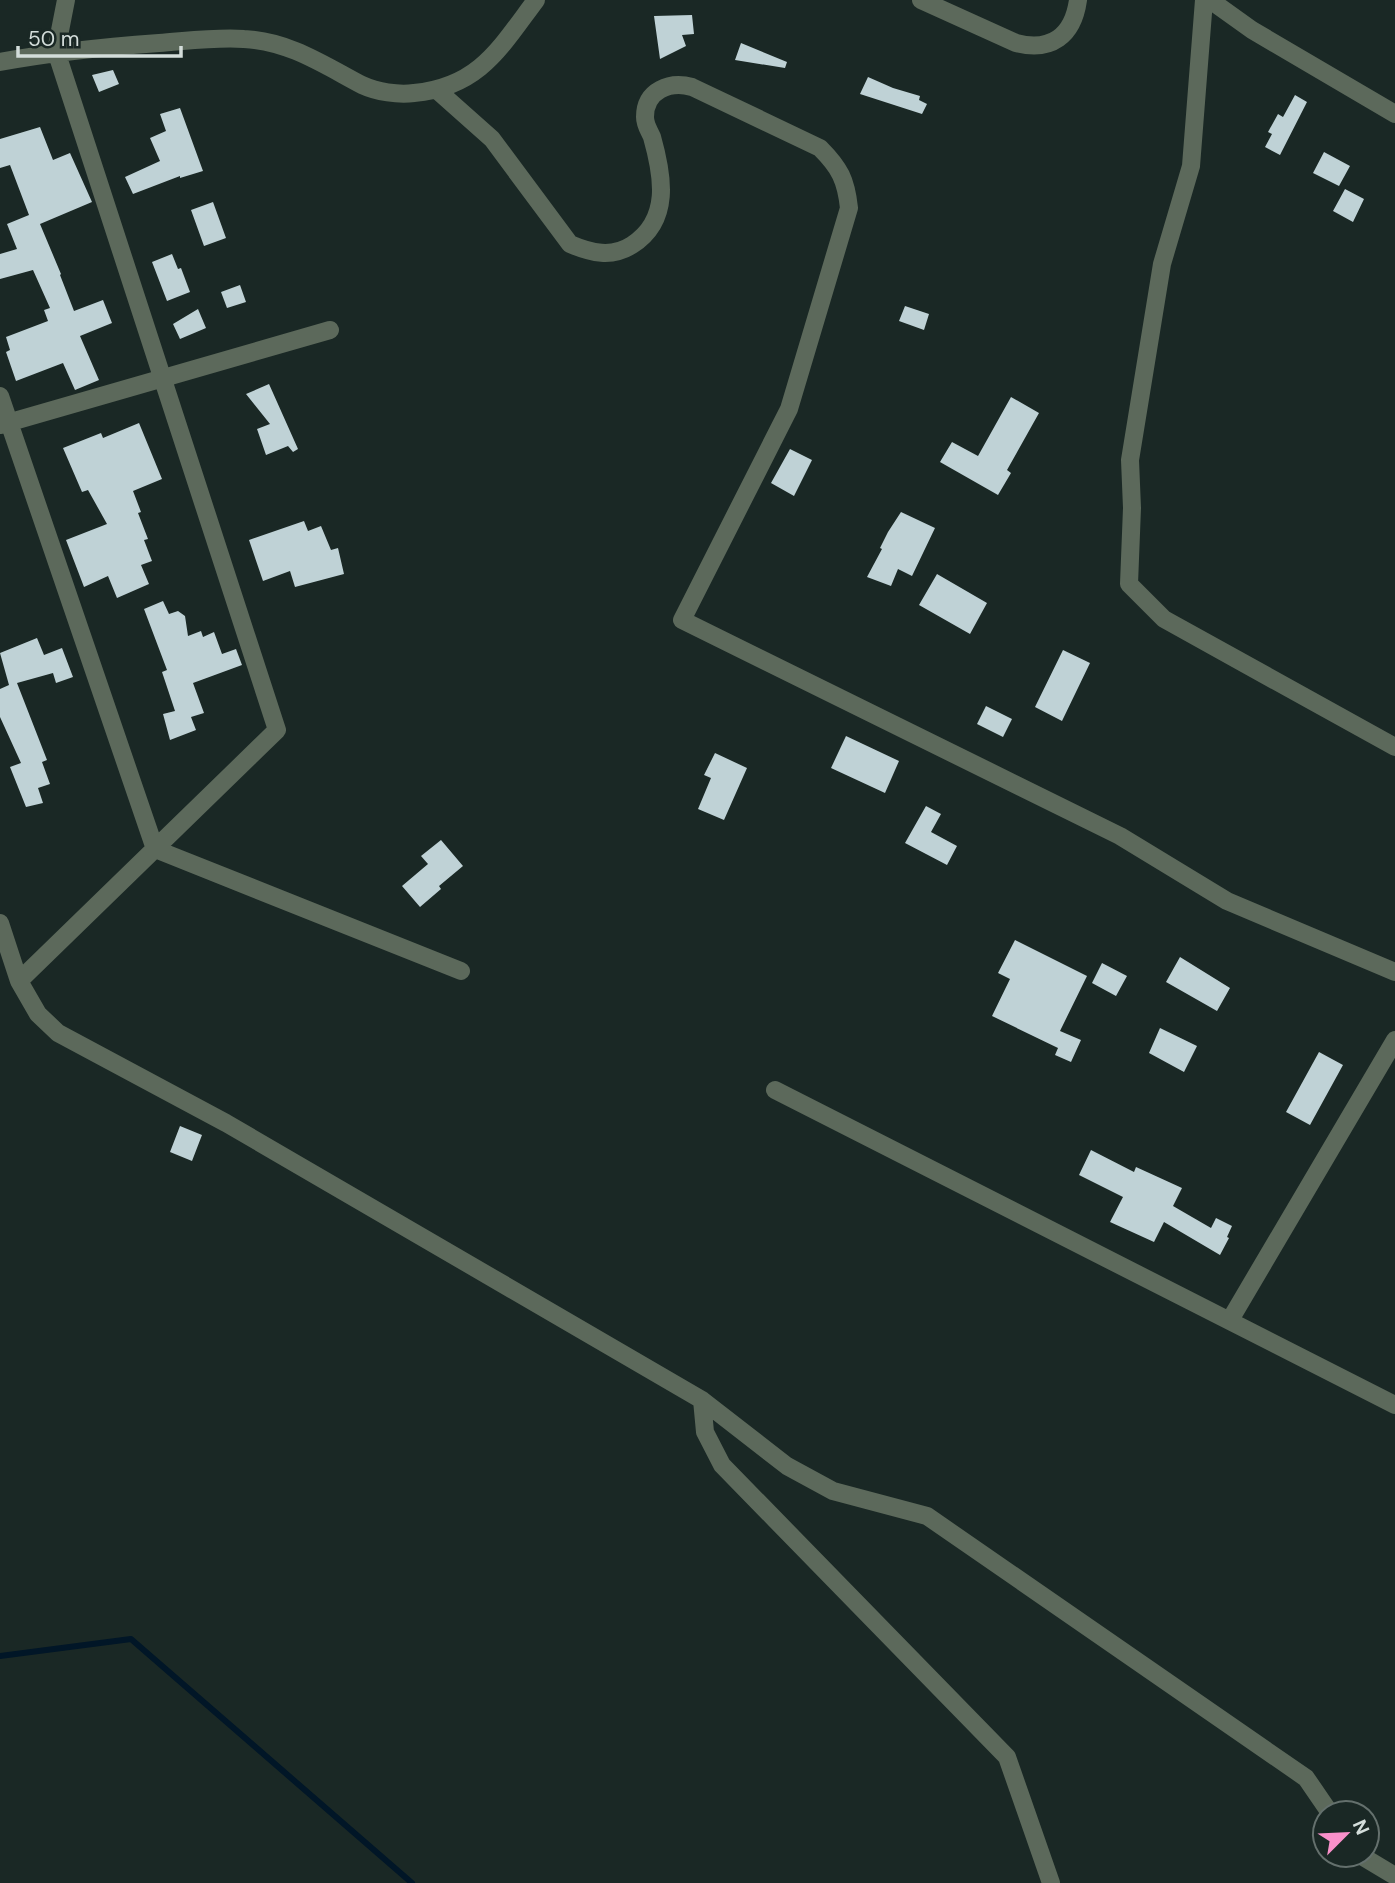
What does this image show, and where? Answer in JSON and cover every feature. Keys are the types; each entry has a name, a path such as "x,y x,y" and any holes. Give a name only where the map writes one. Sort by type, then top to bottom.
{"street":[{"path":"19,981 277,730 56,51 66,0"},
{"path":"921,0 1030,47 1045,45 1064,33 1076,15 1078,0"},
{"path":"1204,0 1191,166 1163,264 1130,460 1132,508 1129,584 1164,619 1395,747"},
{"path":"1210,0 1252,30 1395,114"},
{"path":"0,62 56,51 246,39 292,48 334,67 365,86 401,94 438,91 471,76 498,51 530,4"},
{"path":"438,91 492,139 570,244 589,252 608,254 627,249 643,238 655,223 661,204 662,185 645,115 653,96 670,85 692,87 820,148 836,164 846,185 849,208 789,409 682,620 1120,836 1227,901 1395,972"},
{"path":"4,424 330,330"},
{"path":"0,396 4,424 155,849 461,971"},
{"path":"0,923 19,981 38,1014 58,1033 226,1124 702,1400 787,1466 833,1491 927,1516 1306,1778 1320,1799"},
{"path":"1230,1320 1395,1040"},
{"path":"775,1090 1395,1405"},
{"path":"702,1400 705,1432 722,1465 1007,1757 1051,1883"}],"building":[{"path":"692,15 694,34 682,35 686,46 660,59 654,16"},
{"path":"741,43 787,62 785,68 735,60"},
{"path":"113,70 119,84 99,92 92,75"},
{"path":"868,77 920,96 919,100 927,104 922,114 860,94"},
{"path":"1295,95 1307,102 1280,155 1265,147 1272,134 1268,132 1278,114 1283,117"},
{"path":"180,108 203,171 180,176 133,194 125,177 160,161 150,138 166,131 160,114"},
{"path":"40,127 53,160 70,153 92,202 40,224 74,311 103,300 112,323 80,336 99,380 75,390 63,363 16,381 6,352 10,350 6,337 48,321 44,310 50,308 33,270 0,279 0,254 17,249 7,224 29,215 10,165 0,168 0,139"},
{"path":"1324,152 1350,166 1339,186 1313,173"},
{"path":"1345,189 1364,199 1353,222 1333,211"},
{"path":"213,202 226,238 204,246 191,210"},
{"path":"172,254 178,269 181,268 190,292 167,301 152,262"},
{"path":"240,285 246,302 227,308 221,292"},
{"path":"905,306 929,314 924,330 899,321"},
{"path":"198,309 206,328 180,339 173,324"},
{"path":"269,384 298,449 293,452 288,446 266,455 257,429 270,424 246,394"},
{"path":"1011,397 1039,413 1007,470 1011,473 998,495 940,462 952,442 978,456"},
{"path":"139,423 162,479 133,491 148,539 144,540 152,561 141,565 149,584 117,598 108,576 84,587 66,540 107,524 88,490 82,492 63,448 101,433 103,438"},
{"path":"790,449 812,460 794,496 771,483"},
{"path":"901,512 935,528 912,576 898,569 891,586 867,577 888,532"},
{"path":"304,521 308,531 321,526 331,550 338,548 344,574 295,587 290,571 263,581 249,540"},
{"path":"937,574 987,603 970,634 919,605"},
{"path":"163,601 169,614 178,611 185,616 188,636 201,631 203,637 214,632 222,654 236,649 242,665 193,683 204,713 191,717 196,730 170,740 163,714 175,711 162,672 167,670 144,609"},
{"path":"37,638 44,655 62,648 73,677 56,683 53,673 17,683 47,760 42,762 50,784 38,788 43,803 26,807 10,767 21,763 0,717 0,689 9,685 0,653"},
{"path":"1063,650 1090,663 1062,721 1035,707"},
{"path":"986,706 1012,719 1003,737 977,724"},
{"path":"846,736 899,761 885,793 831,768"},
{"path":"715,753 747,768 724,820 698,809 711,778 704,775"},
{"path":"926,806 941,814 931,832 957,846 947,865 905,843"},
{"path":"441,840 463,866 420,907 402,886 428,864 421,856"},
{"path":"1015,940 1087,976 1060,1031 1081,1040 1071,1062 1055,1055 1058,1048 992,1016 1010,979 998,973"},
{"path":"1180,957 1230,988 1217,1011 1166,982"},
{"path":"1102,963 1127,976 1116,996 1092,983"},
{"path":"1160,1028 1197,1046 1184,1072 1149,1053"},
{"path":"1319,1052 1343,1065 1310,1125 1286,1112"},
{"path":"180,1126 202,1135 192,1161 170,1152"},
{"path":"1091,1150 1134,1172 1136,1167 1182,1188 1173,1206 1211,1228 1216,1218 1232,1226 1220,1255 1164,1222 1154,1242 1110,1222 1123,1197 1079,1175"}],"waterway":[{"path":"0,1656 131,1639 412,1883"}]}
